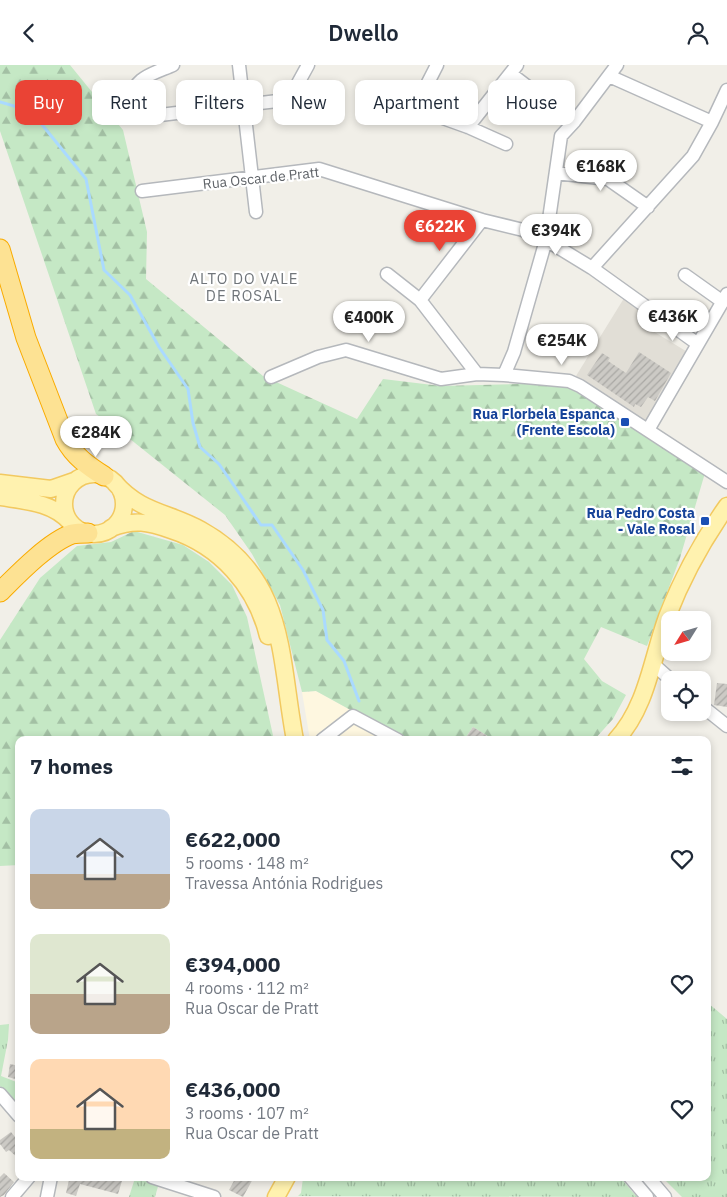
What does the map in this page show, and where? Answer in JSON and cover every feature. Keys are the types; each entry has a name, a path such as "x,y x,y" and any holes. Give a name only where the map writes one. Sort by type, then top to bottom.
{"highway":[{"path":"0,249 26,338 65,439 81,461 110,479"},
{"path":"0,592 32,562 60,541 74,534 88,533"}],"main road":[{"path":"11,494 51,489 92,474 110,479 124,493 140,504 187,523 213,537 236,556 255,578 268,601 276,622 294,736"},
{"path":"110,479 123,495 124,510 117,523 111,529"},
{"path":"70,522 64,504 67,491 74,481"},
{"path":"0,483 11,494 57,510 75,527 88,533 100,533 125,524 142,522 182,534 218,555 237,574 253,596 264,621 283,736"},
{"path":"619,736 636,711 675,599 698,553 727,506"},
{"path":"276,1197 285,1181"}],"street":[{"path":"173,65 138,81 134,87 134,95 143,110 151,114 176,113"},
{"path":"239,65 241,80"},
{"path":"263,103 286,100 292,96 308,65"},
{"path":"437,65 415,108 468,127 506,144"},
{"path":"575,121 617,65"},
{"path":"468,127 514,69 526,80"},
{"path":"609,76 712,122"},
{"path":"592,268 693,156 727,90"},
{"path":"246,125 256,212"},
{"path":"504,375 514,352 546,240 561,137 571,125"},
{"name":"Rua Oscar de Pratt","path":"142,191 319,169 482,220 523,230 546,240 592,268 698,344"},
{"path":"556,173 608,179 648,207"},
{"path":"420,300 482,220"},
{"path":"387,274 420,300 477,374"},
{"path":"648,430 725,298 685,275"},
{"path":"271,377 318,357 346,350 440,379 477,374 570,381 727,482"},
{"path":"652,663 661,671"},
{"path":"711,711 727,715"},
{"path":"711,713 727,726"},
{"path":"327,736 353,716 390,736"},
{"path":"0,1094 15,1112"},
{"path":"12,1197 26,1181"},
{"path":"47,1197 50,1181"},
{"path":"161,1181 188,1193 214,1197"},
{"path":"633,1181 647,1197"},
{"path":"651,1181 665,1197"}],"shaded area":[{"path":"626,295 653,318 648,328 689,353 647,422 576,376"},
{"path":"316,691 398,736 309,736 302,692"}],"green space":[{"path":"0,65 70,65 92,92 92,125 119,125 123,130 147,232 146,279 263,376 357,419 383,379 441,386 562,383 705,473 680,558 647,646 601,627 584,659 602,681 626,695 613,719 598,736 488,736 473,727 467,736 398,736 316,691 302,692 280,605 252,554 225,515 96,414 0,131"},
{"path":"134,531 183,545 209,562 232,585 247,617 273,736 15,736 15,865 0,866 0,640 40,578 77,546 111,542"},
{"path":"711,1006 727,1019 727,1197 682,1197 666,1181 711,1181"},
{"path":"9,1024 1,1076 15,1081 15,1103 0,1086 0,1025"},
{"path":"134,1181 159,1183 155,1197 129,1197"},
{"path":"303,1181 623,1181 637,1197 298,1196 301,1193"}],"building":[{"path":"639,352 671,373 655,401 648,397 641,407 635,404 634,407 587,375 602,353 610,358 608,361 626,373"},
{"path":"717,683 727,684 727,707 714,705"},
{"path":"473,727 488,736 467,736"},
{"path":"10,1064 15,1065 15,1079 8,1077"},
{"path":"11,1132 15,1137 15,1155 9,1150 6,1152 0,1144 0,1140"},
{"path":"4,1173 14,1182 4,1195 0,1197 0,1177"},
{"path":"69,1181 122,1181 118,1194 80,1184 76,1196 66,1193"},
{"path":"234,1181 252,1181 243,1197 229,1190"}],"waterway":[{"path":"0,102 31,111 86,179 104,270 130,295 159,347 188,389 193,423 200,447 219,464 261,525 272,525 303,570 323,610 327,640 344,661 359,701"}],"place":[{"name":"Rua Florbela Espanca (Frente Escola)","path":"625,422"},
{"name":"Rua Pedro Costa - Vale Rosal","path":"705,521"}],"district":[{"name":"ALTO DO VALE DE ROSAL","path":"244,288"}]}
